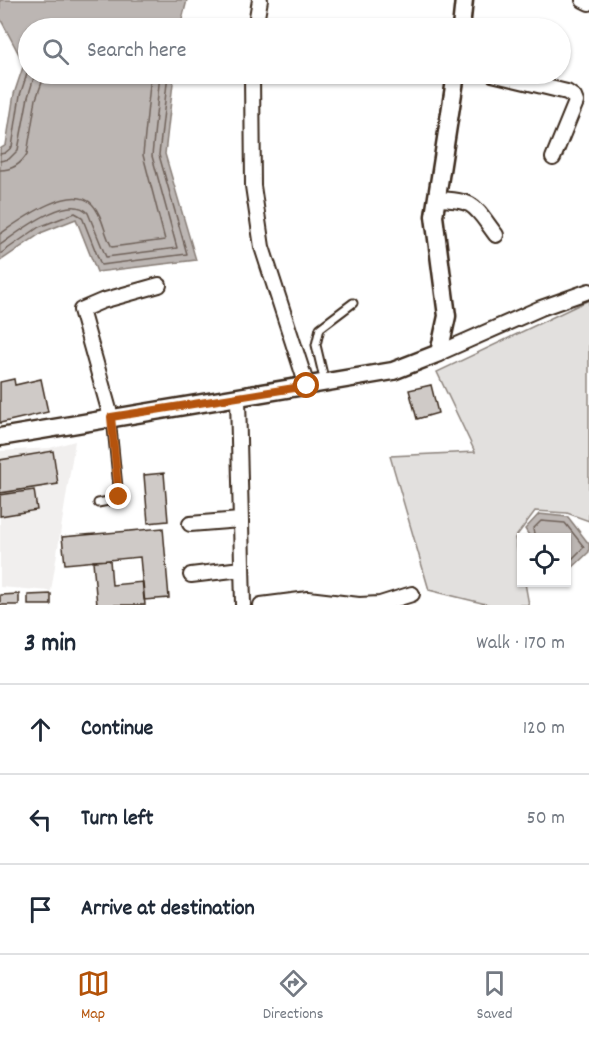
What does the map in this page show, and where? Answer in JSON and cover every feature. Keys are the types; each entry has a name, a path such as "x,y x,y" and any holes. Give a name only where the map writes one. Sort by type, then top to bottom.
{"street":[{"path":"257,18 260,0"},
{"path":"462,18 464,0"},
{"path":"583,0 589,3"},
{"path":"252,84 253,186 262,247 307,386"},
{"path":"439,353 447,316 434,216 454,84"},
{"path":"534,84 567,92 574,97 576,102 553,158"},
{"path":"437,199 458,199 468,202 476,208 496,235"},
{"path":"111,417 81,309 159,285"},
{"path":"0,437 393,371 541,308 589,291"},
{"path":"238,398 243,605"},
{"path":"190,524 240,520"},
{"path":"192,575 241,569"},
{"path":"261,605 308,599 359,605 380,604 412,594"}],"lane":[{"path":"325,383 316,345 320,328 353,303"},
{"path":"98,502 119,499 111,417"}],"shaded area":[{"path":"589,300 589,521 567,513 535,511 517,533 515,538 517,587 526,587 529,605 490,605 429,590 390,456 475,452 437,372"},
{"path":"75,441 51,591 0,587 0,451 50,448"}],"water":[{"path":"0,0 187,0 182,18 18,18 18,52 0,18"},
{"path":"18,82 18,84 173,84 165,154 196,260 97,272 76,219 43,232 0,261 0,149 6,145"},
{"path":"539,514 568,517 589,544 589,552 571,569 571,533 528,533 525,529"}],"building":[{"path":"14,379 15,385 41,379 48,412 0,423 0,382"},
{"path":"431,385 438,413 417,419 409,390"},
{"path":"53,451 58,484 0,493 0,460"},
{"path":"164,473 168,521 148,523 144,475"},
{"path":"34,490 37,510 0,516 0,495"},
{"path":"163,528 169,598 144,600 140,557 65,564 62,537"},
{"path":"110,560 112,585 143,582 145,605 97,605 93,561"},
{"path":"19,594 19,605 0,605 0,595"},
{"path":"51,594 51,605 28,605 28,595"}],"route":[{"path":"119,497 111,417 307,386"}]}
